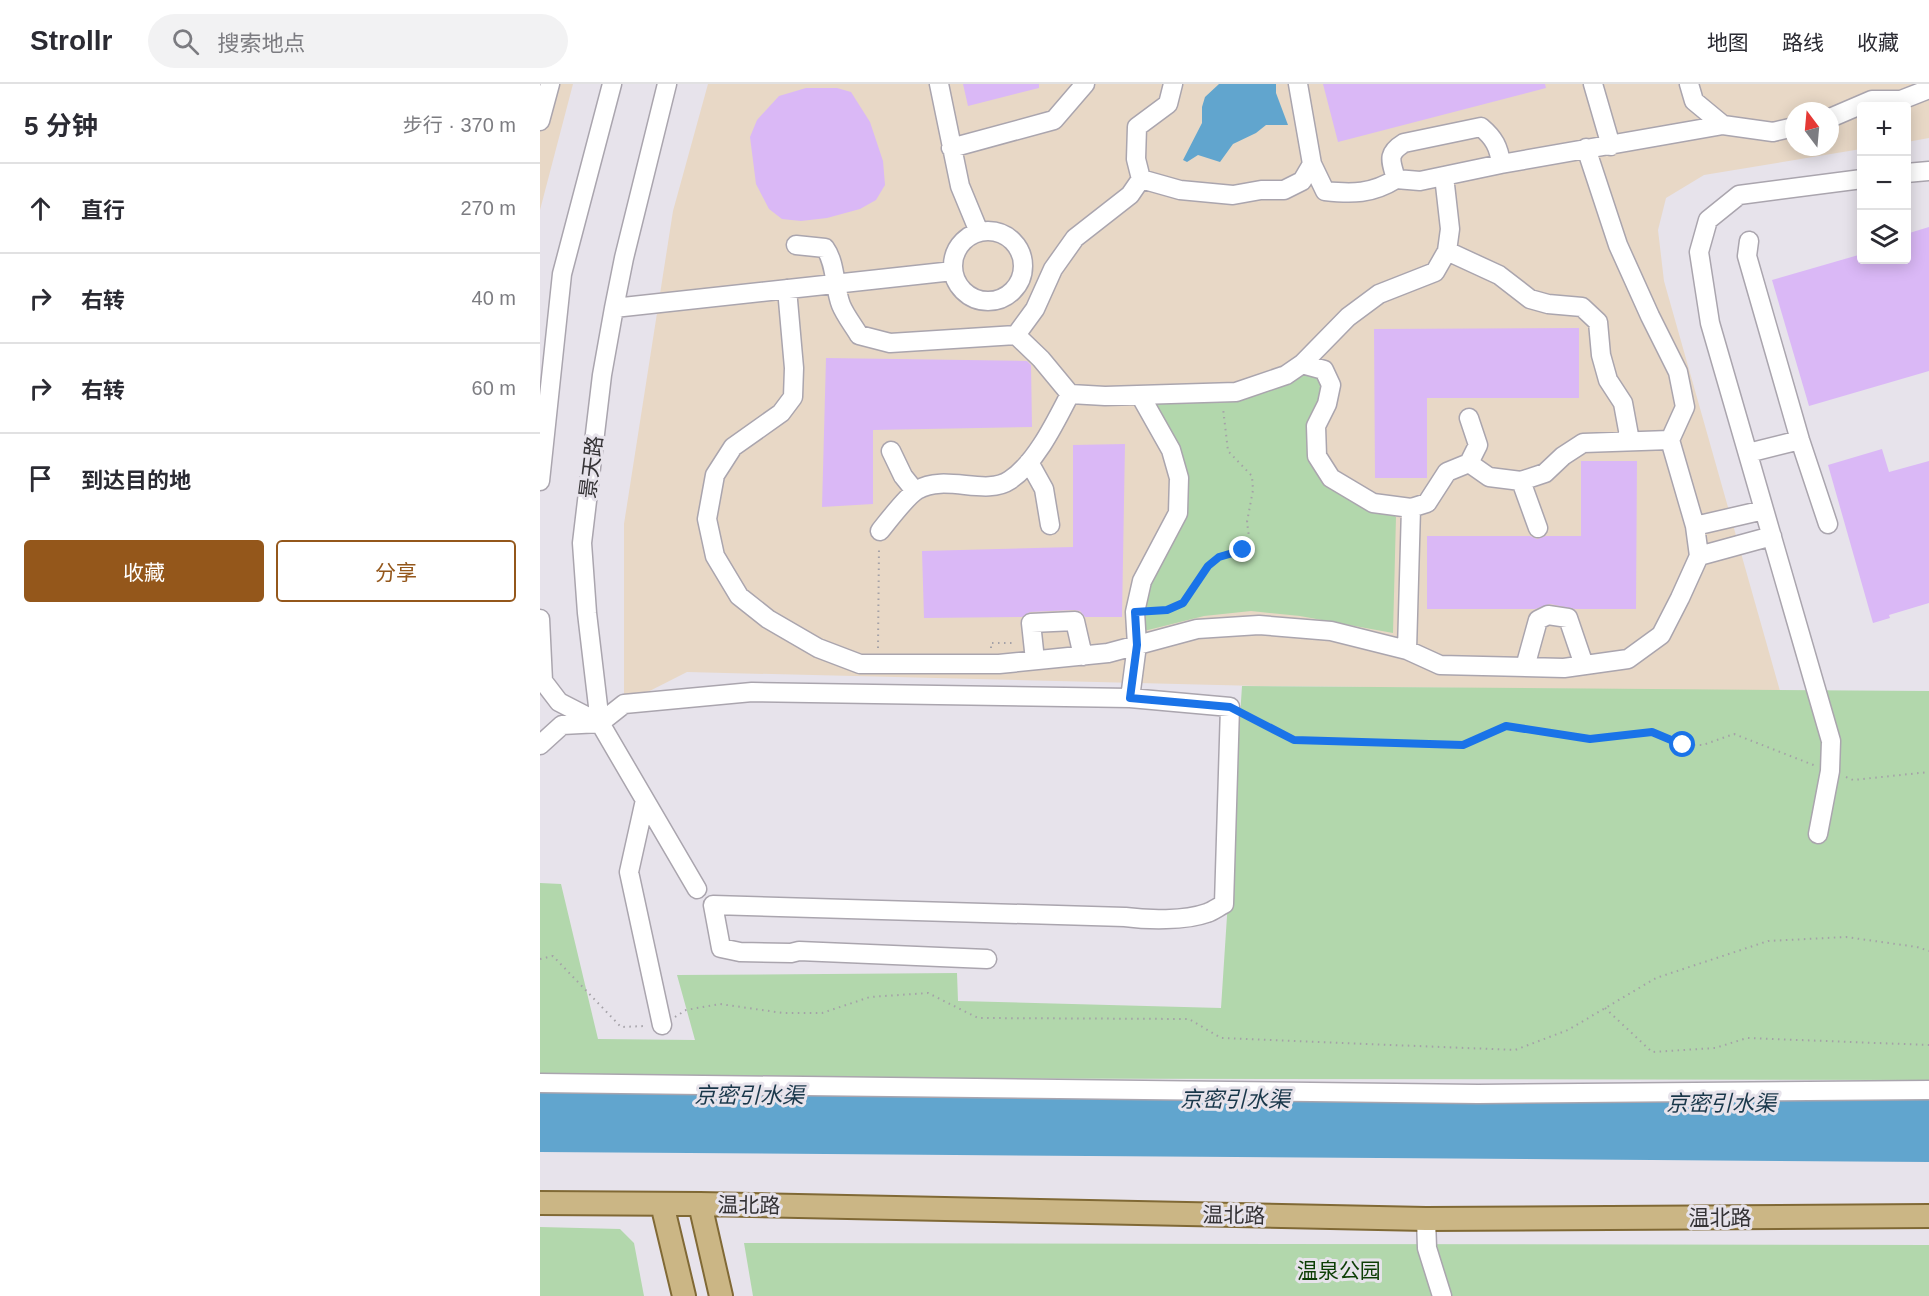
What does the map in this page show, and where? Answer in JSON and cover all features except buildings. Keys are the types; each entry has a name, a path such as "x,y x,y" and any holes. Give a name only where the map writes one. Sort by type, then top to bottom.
{"main road":[{"name":"温北路","path":"540,1203 700,1204 1426,1219 1929,1216"},
{"path":"662,1204 684,1296"},
{"path":"700,1204 722,1296"}],"street":[{"path":"540,121 550,84"},
{"path":"540,481 549,313 562,274 612,84"},
{"name":"景天路","path":"600,723 587,613 582,543 602,375 614,308 667,84"},
{"path":"939,84 960,186 979,232"},
{"path":"951,148 1054,120 1085,84"},
{"path":"1016,335 1035,309 1053,269 1075,238 1130,195 1141,179 1136,159 1137,128 1168,104 1173,84"},
{"path":"1298,84 1312,164 1325,191 1346,193 1380,189 1396,179 1420,181 1586,148 1611,146 1723,125 1773,132 1785,129"},
{"path":"1593,84 1611,146"},
{"path":"1689,84 1694,101 1723,125"},
{"path":"1870,102 1872,100 1900,100 1929,89"},
{"path":"1839,116 1857,113"},
{"path":"1396,179 1390,159 1394,149 1404,143 1481,127 1492,136 1500,150 1501,164"},
{"path":"787,289 794,368 793,398 780,413 733,447 716,475 706,519 715,556 739,596 768,619 818,648 860,664 999,664 1108,653 1197,628 1259,625 1331,631 1407,650 1440,665 1564,668 1628,659 1661,635 1699,556 1695,526 1670,440 1685,407 1678,372 1618,245 1586,148"},
{"path":"1141,179 1180,190 1233,195 1261,190 1284,190 1302,181 1312,164"},
{"path":"1911,173 1929,171"},
{"path":"796,246 825,248 830,255 842,306 859,335 890,343 1016,335 1041,359 1070,394 1105,396 1236,392 1286,375 1302,364 1348,317 1379,294 1435,272 1448,251 1450,230 1444,176"},
{"path":"1818,834 1830,771 1831,741 1710,323 1699,252 1708,220 1739,195 1857,180"},
{"path":"979,232 995,232 1006,236 1021,254 1023,266 1016,288 1007,296 996,300 984,301 973,298 956,282 953,271 957,250 964,241 979,232"},
{"path":"1749,241 1747,256 1800,440 1828,524"},
{"path":"1448,251 1499,275 1530,299 1548,304 1582,307 1598,322 1601,355 1608,380 1623,403 1630,441"},
{"path":"614,308 953,271"},
{"path":"1302,364 1324,370 1331,385 1327,404 1316,426 1317,456 1331,478 1373,503 1412,508 1427,503 1447,472 1469,463 1478,445 1469,418"},
{"path":"880,531 915,491 934,484 987,487 1009,481 1029,462 1070,394"},
{"path":"1130,698 1137,645 1135,612 1142,581 1178,513 1179,478 1171,450 1140,395"},
{"path":"1469,463 1489,477 1521,481 1545,472 1583,442 1670,440"},
{"path":"1748,453 1800,440"},
{"path":"891,451 903,476 915,491"},
{"path":"1029,462 1044,489 1050,525"},
{"path":"1521,481 1538,528"},
{"path":"1407,650 1412,508"},
{"path":"1695,526 1764,510"},
{"path":"1699,556 1772,536"},
{"path":"1525,667 1538,620 1548,615 1568,618 1584,665"},
{"path":"540,620 543,681 559,702 600,723 697,888"},
{"path":"1035,660 1031,623 1075,621 1083,656"},
{"path":"540,746 562,725 600,723 624,704 752,692 1130,698 1230,707 1224,904 1206,914 1140,919 713,905 721,948 740,952 791,953 799,951 987,959"},
{"path":"645,800 629,872 662,1025"},
{"path":"540,1083 1478,1094 1929,1090"},
{"path":"1426,1219 1427,1248 1442,1296"}],"path":[{"path":"1135,612 1167,610 1183,603 1208,566 1219,557 1243,550 1249,537 1246,522 1253,490 1252,476 1228,451 1221,393"},
{"path":"878,664 880,531"},
{"path":"1230,707 1294,740 1463,745 1506,726 1590,739 1652,732 1683,745 1703,745 1734,734 1853,780 1929,772"},
{"path":"540,959 553,956 621,1027 662,1025 686,1010 720,1004 783,1013 822,1013 870,997 928,993 978,1018 1189,1019 1221,1038 1515,1050 1568,1030 1656,978 1768,941 1846,937 1917,947 1929,951"},
{"path":"1605,1008 1652,1052 1715,1048 1747,1038 1929,1045"}],"shaded area":[{"path":"540,84 573,84 540,210"},
{"path":"708,84 1929,84 1929,138 1911,141 1911,102 1857,102 1857,150 1839,153 1839,102 1785,102 1785,156 1819,156 1704,175 1666,198 1658,230 1664,281 1780,691 1259,686 687,672 624,704 624,524 673,211"}],"green space":[{"path":"1324,370 1317,456 1396,517 1393,633 1300,616 1251,611 1204,616 1136,633 1179,478 1140,395 1236,392 1286,375"},
{"path":"1242,686 1929,691 1929,1080 709,1078 540,1074 540,883 561,884 598,1039 695,1040 677,975 957,973 958,1001 1221,1008"},
{"path":"540,1227 620,1229 634,1243 644,1296 540,1296"},
{"name":"温泉公园","path":"744,1243 1929,1245 1929,1296 753,1296"}],"water":[{"path":"1219,84 1276,84 1276,93 1288,125 1266,125 1256,133 1233,144 1220,162 1198,155 1187,162 1183,160 1202,123 1202,107 1205,97"},
{"name":"京密引水渠","path":"540,1086 1929,1100 1929,1162 540,1152"}],"route":[{"path":"1243,550 1219,557 1208,566 1183,603 1167,610 1135,612 1137,645 1130,698 1230,707 1294,740 1463,745 1506,726 1590,739 1652,732 1683,745"}]}
